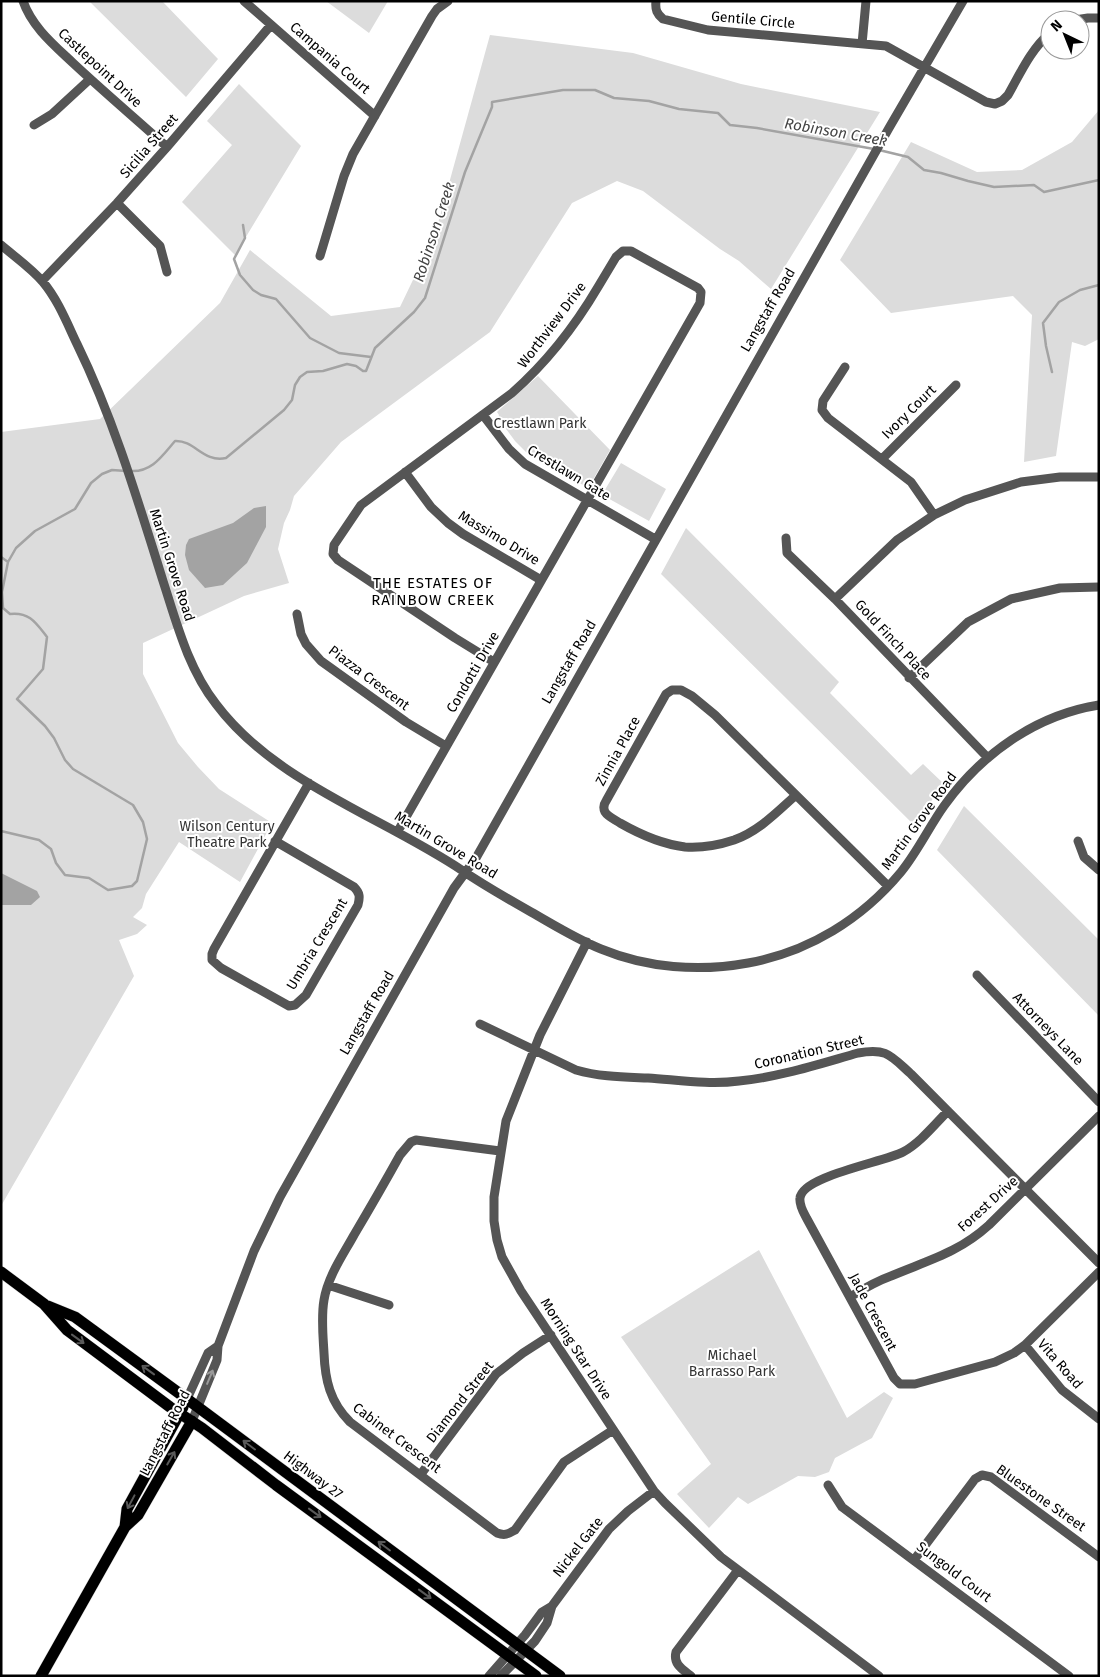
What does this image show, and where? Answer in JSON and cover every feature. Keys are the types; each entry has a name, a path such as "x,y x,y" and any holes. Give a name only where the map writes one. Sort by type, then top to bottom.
{"main road":[{"name":"Highway 27","path":"1,1272 44,1304 67,1330 536,1676"},
{"name":"Highway 27","path":"44,1304 75,1317 560,1676"},
{"name":"Langstaff Road","path":"125,1526 127,1509 187,1399"},
{"name":"Langstaff Road","path":"41,1676 125,1526 138,1515 192,1421"}],"street":[{"name":"Castlepoint Drive","path":"23,1 40,31 167,148"},
{"name":"Campania Court","path":"244,1 375,116"},
{"path":"320,256 344,176 353,154 432,16 437,9 448,1"},
{"name":"Gentile Circle","path":"656,1 657,15 663,19 708,30 886,46 986,102 995,104 1002,101 1008,95 1040,43"},
{"path":"862,44 866,1"},
{"name":"Langstaff Road","path":"192,1421 217,1360 218,1346 254,1251 280,1197 454,888 476,858 655,539 963,1"},
{"name":"Sicilia Street","path":"42,281 167,148 271,25"},
{"path":"34,125 52,114 90,79"},
{"path":"117,203 160,246 167,272"},
{"name":"Martin Grove Road","path":"1,245 42,281 56,301 95,381 118,441 189,657 214,702 233,726 260,750 309,783 398,831 494,890 602,949 634,960 666,966 710,967 754,962 796,949 833,932 862,910 888,886 910,861 945,804 966,779 988,758 1010,740 1046,720 1067,712 1099,705"},
{"name":"Worthview Drive","path":"494,662 454,638 338,560 333,554 334,545 361,505 512,393 538,368 582,311 616,257 623,252 631,251 698,288 701,292 700,303 587,500"},
{"path":"844,367 823,400 822,410 828,418 911,482 934,515"},
{"name":"Ivory Court","path":"882,458 956,385"},
{"name":"Crestlawn Gate","path":"483,415 502,442 525,464 655,539"},
{"name":"Massimo Drive","path":"405,472 432,507 448,523 463,534 541,580"},
{"path":"835,599 897,540 934,515 965,500 1021,482 1060,477 1099,477"},
{"name":"Condotti Drive","path":"398,831 587,500"},
{"name":"Gold Finch Place","path":"786,538 787,554 835,599 988,758"},
{"path":"909,678 968,622 1011,598 1060,588 1099,587"},
{"name":"Piazza Crescent","path":"297,614 301,634 306,644 321,661 406,722 446,746"},
{"name":"Zinnia Place","path":"796,795 765,823 747,834 728,842 704,846 687,847 666,844 646,837 609,816 604,809 606,800 663,699 666,694 676,688 692,696 716,715 888,886"},
{"path":"275,841 309,783"},
{"name":"Umbria Crescent","path":"275,841 354,887 359,891 360,898 358,905 306,996 295,1005 289,1006 221,968 212,960 212,954 275,841"},
{"path":"1078,841 1084,857 1099,870"},
{"name":"Morning Star Drive","path":"587,942 534,1050 506,1120 500,1150 494,1210 497,1240 502,1257 512,1277 654,1491 707,1544 738,1570 879,1676"},
{"name":"Attorneys Lane","path":"977,975 1099,1102"},
{"name":"Coronation Street","path":"480,1024 576,1070 589,1074 722,1082 759,1079 858,1054 879,1051 891,1056 1099,1263"},
{"name":"Jade Crescent","path":"948,1111 917,1142 905,1151 890,1158 832,1174 804,1189 800,1196 801,1207 890,1372 900,1384 915,1384 995,1362 1026,1345 1099,1272"},
{"name":"Forest Drive","path":"850,1297 881,1280 942,1257 982,1231 1099,1116"},
{"name":"Cabinet Crescent","path":"500,1150 416,1140 411,1142 395,1164 337,1264 324,1299 324,1369 332,1398 342,1414 350,1422 497,1533 503,1535 515,1530 564,1462 613,1430"},
{"path":"328,1285 389,1305"},
{"name":"Diamond Street","path":"421,1474 496,1374 523,1353 551,1335"},
{"name":"Vita Road","path":"1026,1345 1062,1390 1099,1419"},
{"name":"Langstaff Road","path":"187,1399 208,1352 218,1346"},
{"name":"Bluestone Street","path":"914,1560 976,1479 982,1475 991,1477 1099,1557"},
{"name":"Sungold Court","path":"828,1485 842,1507 1069,1676"},
{"name":"Nickel Gate","path":"511,1657 521,1647 535,1641 547,1623 552,1606 609,1528 654,1491"},
{"path":"691,1676 679,1667 674,1657 676,1652 738,1570"},
{"path":"489,1676 511,1657"},
{"path":"501,1676 511,1657"}],"green space":[{"path":"89,1 162,1 218,59 186,97"},
{"path":"326,1 388,1 369,33"},
{"name":"Wilson Century Theatre Park","path":"490,35 633,53 741,84 880,112 771,289 739,261 643,191 617,181 572,203 490,332 341,442 294,496 284,523 278,549 289,583 244,596 143,643 143,674 178,743 219,789 272,823 240,882 179,842 146,894 142,908 133,917 147,925 137,934 119,940 134,976 1,1206 1,432 100,419 220,303 250,250 331,316 400,307 435,234"},
{"path":"239,84 301,146 235,255 182,202 232,145 207,121"},
{"path":"1099,110 1099,339 1085,346 1072,342 1056,456 1024,462 1032,315 1013,296 891,313 840,260 911,142 977,172 1022,170 1072,142"},
{"name":"Crestlawn Park","path":"538,376 610,450 590,485 586,483 583,485 526,452 498,418 497,412"},
{"path":"621,463 666,489 649,521 604,496 603,493"},
{"path":"686,528 839,682 830,693 911,775 923,764 943,783 915,826 661,574"},
{"path":"964,806 1099,940 1099,1016 937,850"},
{"name":"Michael Barrasso Park","path":"759,1250 847,1418 884,1392 893,1398 872,1438 835,1458 829,1472 815,1477 798,1476 748,1504 738,1497 709,1528 677,1494 711,1464 621,1337"}],"shaded area":[{"path":"266,506 266,527 247,563 223,585 205,588 189,570 185,555 189,539 233,523 254,508"},
{"path":"1,873 37,891 40,897 31,905 1,905"}],"waterway":[{"name":"Robinson Creek","path":"131,471 138,471 151,466 175,441 188,444 205,455 218,459 226,458 284,410 292,400 295,385 300,377 307,372 323,371 347,364 366,371 375,348 414,312 425,298 465,172 492,107 492,102 563,90 595,90 614,98 649,101 679,109 718,113 730,125 874,149"},
{"name":"Robinson Creek","path":"879,150 908,157 924,170 994,187 1034,185 1044,192 1099,180"},
{"path":"243,225 245,238 234,259 240,275 253,290 261,295 276,299 310,338 339,353 371,357"},
{"path":"1052,372 1043,323 1059,302 1080,290 1099,285"},
{"name":"Robinson Creek","path":"1,831 39,840 51,849 56,863 65,875 89,878 108,890 132,886 137,881 147,839 143,822 133,805 73,769 65,760 54,738 45,726 17,699 43,669 47,637 28,617 10,614 3,608 2,592 8,562 16,548 35,531 75,509 91,483 102,474 112,470 126,471"},
{"path":"1,557 8,562"}],"district":[{"name":"THE ESTATES OF RAINBOW CREEK","path":"433,592"}]}
